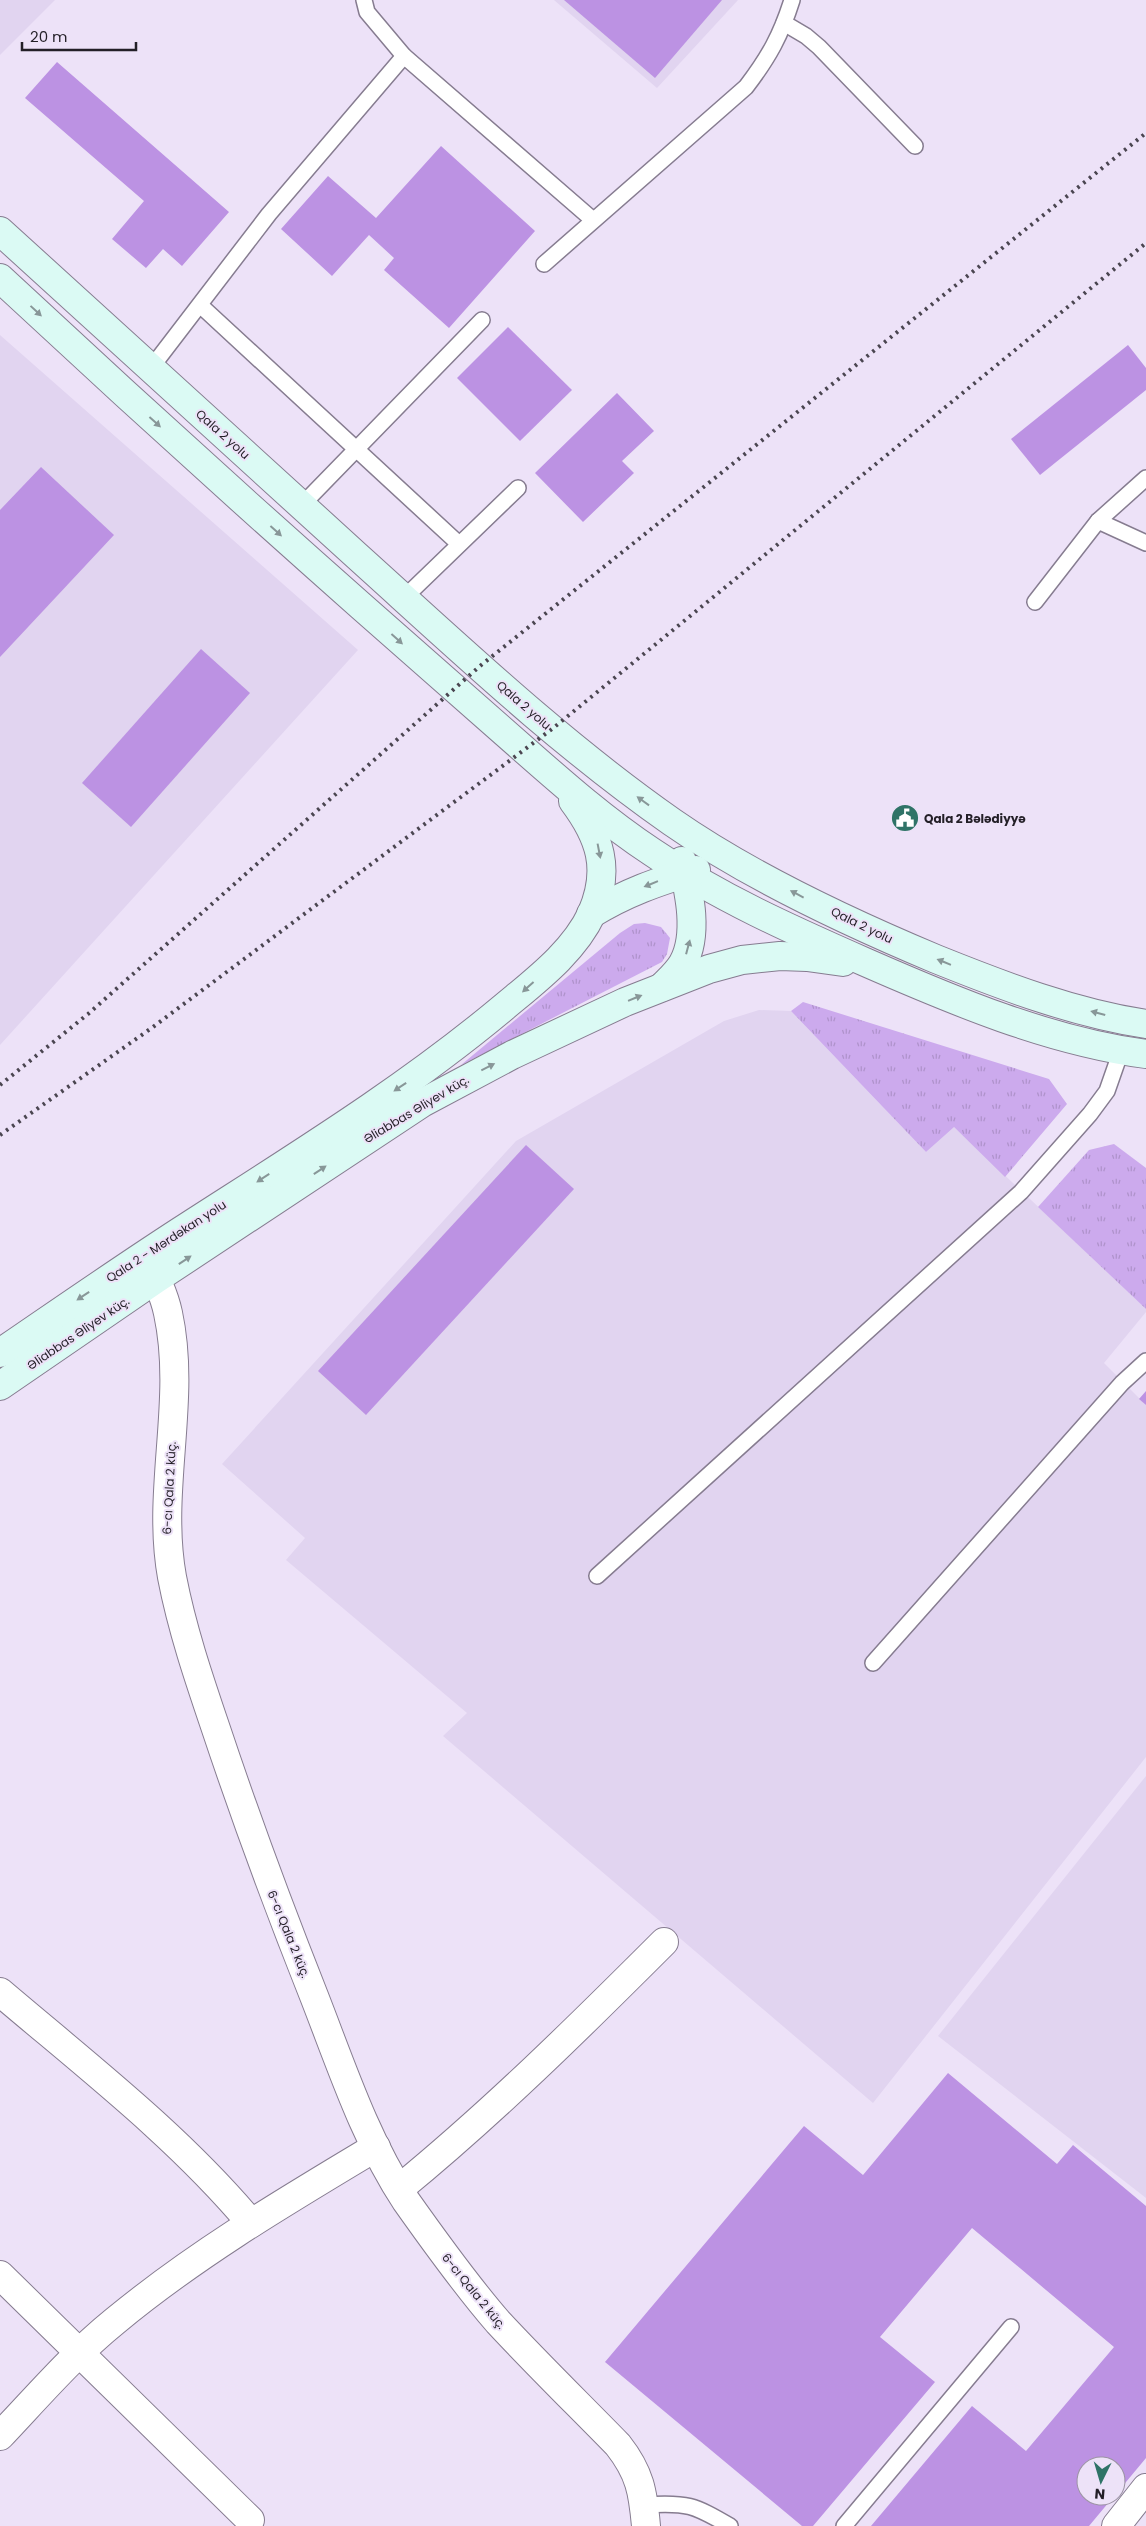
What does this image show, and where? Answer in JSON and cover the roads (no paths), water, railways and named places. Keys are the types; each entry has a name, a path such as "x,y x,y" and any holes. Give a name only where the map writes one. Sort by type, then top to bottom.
{"main road":[{"name":"Qala 2 yolu","path":"0,231 301,506 585,758 674,824 801,896 902,945 970,973 1054,1002 1146,1024"},
{"path":"0,278 268,524 557,780 650,851 685,873 782,925 959,1002 1044,1030 1133,1053"},
{"name":"Qala 2 - Mərdəkan yolu","path":"0,1353 144,1254 333,1132 427,1067 529,986 577,938 591,914 600,890 602,866 597,839 584,816 557,780"},
{"path":"662,987 682,964 689,945 692,927 685,873 674,824"},
{"path":"591,914 613,900 654,882 731,858"},
{"name":"Əliabbas Əliyev küç.","path":"0,1386 156,1279 422,1103 512,1055 662,987 717,967 761,958 807,956 881,969"}],"street":[{"name":"6-cı Qala 2 küç.","path":"144,1254 156,1279 168,1312 173,1350 175,1385 166,1541 181,1618 251,1834 376,2147 399,2189 452,2265 498,2321 618,2445 632,2463 641,2484 645,2516"},
{"path":"399,2189 461,2138 543,2062 664,1942"},
{"path":"0,1992 178,2144 218,2184 251,2223"},
{"path":"0,2436 79,2354 114,2321 206,2252 376,2147"},
{"path":"0,2275 250,2520"},
{"path":"1116,2526 1146,2488"}],"lane":[{"path":"364,0 367,12 404,56 593,220"},
{"path":"544,264 746,87 768,58 792,0"},
{"path":"784,23 806,36 818,47 915,146"},
{"path":"151,368 269,214 404,56"},
{"path":"200,305 459,544"},
{"path":"301,506 482,320"},
{"path":"1034,602 1098,521 1146,478"},
{"path":"404,598 518,488"},
{"path":"1098,521 1146,543"},
{"path":"598,1576 1021,1192 1090,1114 1133,1053"},
{"path":"873,1663 1122,1383 1146,1361"},
{"path":"844,2526 1011,2327"},
{"path":"645,2516 676,2503 700,2508 730,2526"}],"railway":[{"path":"0,1085 88,1014 480,666 1146,133"},
{"path":"0,1135 153,1027 552,729 1146,243"}],"place":[{"name":"Qala 2 Bələdiyyə","path":"905,818"}]}
